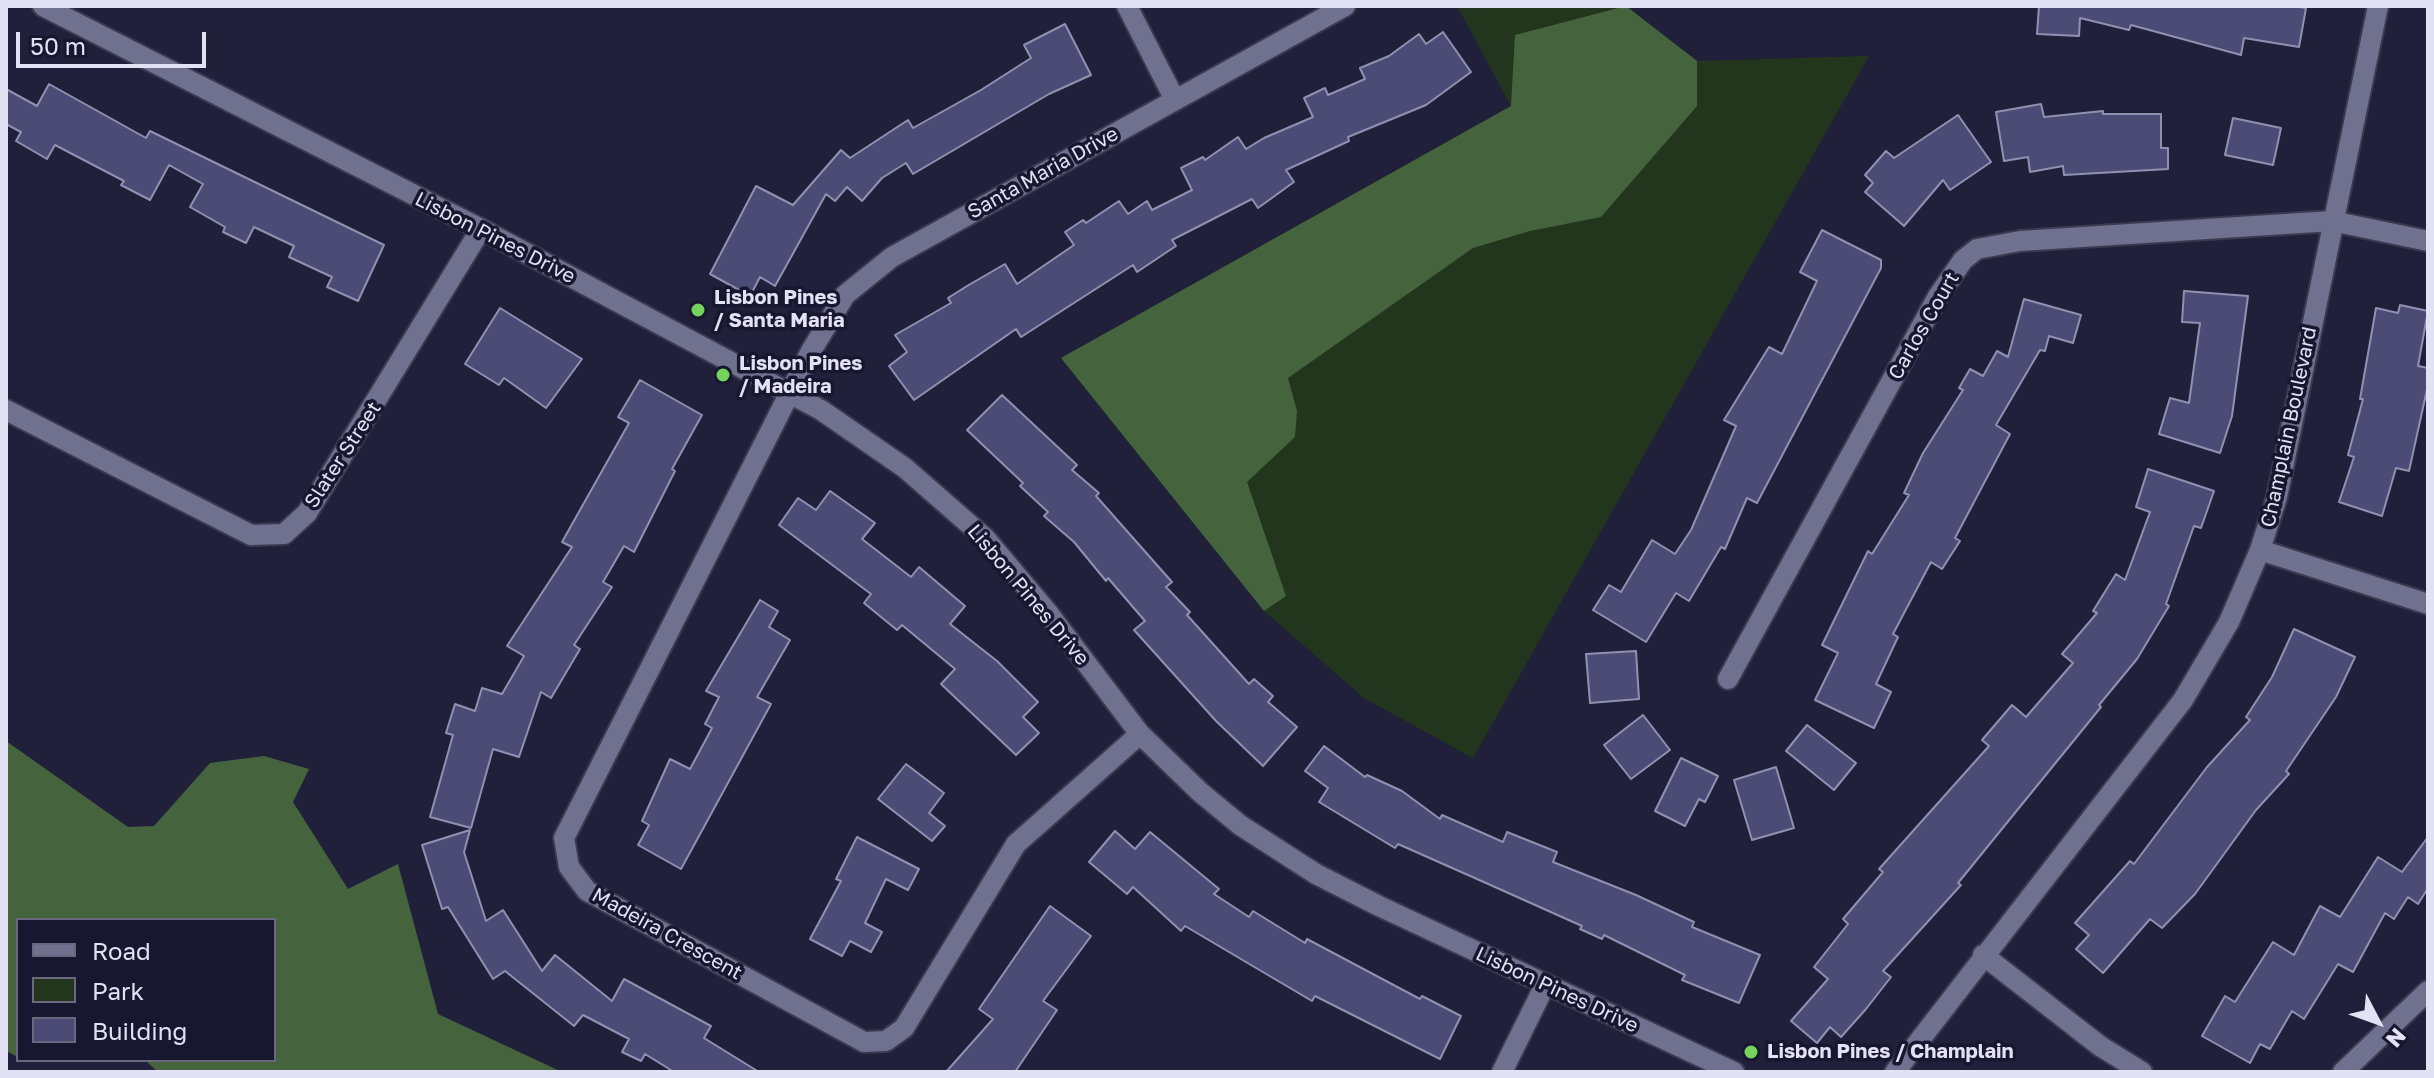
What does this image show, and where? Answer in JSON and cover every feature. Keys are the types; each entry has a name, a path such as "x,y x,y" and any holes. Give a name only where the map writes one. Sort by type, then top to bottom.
{"street":[{"name":"Lisbon Pines Drive","path":"43,6 481,229 792,393 905,468 985,538 1049,614 1140,734 1200,792 1277,850 1379,906 1734,1072"},
{"path":"1127,6 1175,100"},
{"name":"Santa Maria Drive","path":"792,393 811,351 845,295 892,257 1345,6"},
{"name":"Champlain Boulevard","path":"1895,1072 2183,700 2229,622 2260,550 2277,497 2378,6"},
{"name":"Carlos Court","path":"1728,679 1937,298 1963,260 1977,249 2020,241 2332,221 2428,241"},
{"name":"Slater Street","path":"6,410 251,535 284,534 307,513 481,229"},
{"name":"Madeira Crescent","path":"792,393 564,838 569,867 587,891 864,1042 886,1041 904,1028 1016,844 1140,734"},
{"path":"2260,550 2428,604"},
{"path":"1983,955 2100,1046 2142,1072"},
{"path":"1502,1072 1545,985"},
{"path":"2343,1072 2428,991"}],"green space":[{"path":"1457,6 1626,6 1697,61 1869,56 1473,758 1364,698 1264,611 1061,358 1511,106"},
{"path":"1626,6 1697,61 1697,106 1601,217 1530,231 1473,248 1288,378 1297,411 1295,437 1247,482 1286,596 1264,611 1061,358 1511,106 1515,35"},
{"path":"6,741 128,827 154,826 210,763 264,756 309,769 293,802 348,889 398,864 438,1014 562,1072 158,1072 147,1062 276,1062 276,918 16,918 16,1056 6,1051"}],"building":[{"path":"2039,6 2306,8 2299,47 2244,38 2241,55 2131,25 2129,30 2080,18 2079,36 2037,34"},
{"path":"1065,24 1091,75 1049,94 913,174 906,163 882,178 862,201 847,187 835,201 826,194 775,286 760,277 750,296 710,274 756,186 793,205 841,150 850,158 908,120 913,128 981,90 1031,58 1024,45"},
{"path":"1443,32 1471,72 1426,105 1348,137 1349,141 1286,170 1294,182 1258,208 1252,199 1172,240 1176,246 1137,272 1133,265 1021,337 1016,329 914,400 889,366 907,352 895,335 951,303 948,298 967,286 1005,264 1017,284 1074,245 1065,232 1083,220 1086,223 1119,201 1128,214 1147,201 1152,210 1192,190 1181,168 1203,157 1205,160 1238,137 1246,149 1313,117 1304,98 1325,88 1328,95 1365,79 1360,68 1389,56 1419,34 1426,44"},
{"path":"49,84 146,138 150,131 384,245 358,301 327,287 332,277 289,257 294,246 254,227 246,243 223,232 225,227 190,207 203,184 169,165 150,200 121,185 124,181 55,145 47,159 16,141 21,132 6,124 6,89 37,106"},
{"path":"2041,104 2044,117 2103,111 2103,114 2161,114 2161,148 2168,148 2168,169 2064,175 2063,166 2030,172 2028,157 2004,161 1996,112"},
{"path":"1958,115 1991,162 1950,190 1943,180 1904,226 1865,192 1873,183 1865,175 1886,151 1894,158"},
{"path":"2233,118 2281,128 2273,165 2225,155"},
{"path":"1822,230 1881,260 1881,268 1757,503 1747,498 1725,549 1721,547 1689,601 1676,593 1646,642 1593,610 1609,585 1621,592 1652,540 1675,554 1691,530 1736,426 1724,420 1769,347 1782,354 1817,281 1800,272"},
{"path":"2184,291 2248,296 2232,416 2220,453 2159,434 2170,398 2189,403 2200,323 2182,322"},
{"path":"2024,299 2081,315 2073,343 2049,336 2045,351 2040,350 1996,425 2010,434 1955,538 1960,541 1942,569 1931,562 1893,634 1898,637 1876,684 1891,692 1874,728 1815,700 1838,653 1822,645 1868,551 1872,554 1909,495 1904,493 1923,453 1963,390 1959,388 1970,369 1983,376 1997,351 2008,357"},
{"path":"2400,305 2428,311 2418,366 2428,368 2428,385 2409,471 2396,468 2382,516 2339,502 2354,457 2348,455 2363,399 2360,399 2376,308 2398,313"},
{"path":"500,308 582,359 546,408 504,378 499,385 465,364"},
{"path":"640,380 702,415 672,469 675,471 634,552 624,546 603,582 612,587 574,645 580,649 551,698 541,692 519,757 493,749 471,828 430,817 453,735 446,733 455,704 475,711 482,688 502,694 524,656 507,646 572,547 562,542 629,423 618,417"},
{"path":"1002,395 1077,465 1072,470 1099,493 1096,496 1172,582 1166,587 1190,612 1187,615 1249,684 1254,679 1273,696 1268,702 1297,727 1263,766 1216,721 1134,630 1145,621 1108,578 1106,581 1074,542 1044,516 1048,512 1020,486 1023,483 967,430"},
{"path":"2148,469 2214,491 2201,528 2194,526 2166,604 2169,606 2137,659 2099,705 2101,707 1958,883 1961,885 1883,971 1891,977 1866,1009 1841,1037 1830,1027 1817,1043 1791,1021 1828,979 1814,967 1848,924 1843,919 1883,872 1879,869 1989,746 1982,740 2012,705 2026,717 2073,663 2062,654 2097,613 2093,611 2116,574 2125,580 2150,512 2136,507"},
{"path":"830,491 875,523 862,539 911,577 919,567 965,606 950,624 997,661 1038,702 1023,717 1039,733 1016,755 941,684 955,669 902,625 897,630 864,603 871,594 779,525 798,498 816,510"},
{"path":"760,600 778,611 769,627 790,640 757,697 771,704 681,869 638,845 649,825 642,821 670,759 690,769 712,728 705,724 719,697 706,691"},
{"path":"2294,629 2355,657 2336,697 2286,771 2289,774 2256,810 2195,894 2162,928 2150,919 2103,973 2076,949 2089,935 2075,923 2130,861 2134,864 2207,767 2250,720 2246,717 2272,677"},
{"path":"1636,651 1639,699 1590,703 1586,654"},
{"path":"1643,715 1670,750 1631,779 1604,745"},
{"path":"1807,725 1856,763 1834,790 1786,751"},
{"path":"1324,746 1365,777 1367,775 1402,791 1440,819 1442,815 1503,842 1507,832 1557,852 1553,862 1636,895 1694,922 1692,927 1760,955 1739,1003 1682,980 1685,975 1604,935 1602,939 1580,929 1582,926 1398,844 1395,848 1319,802 1328,788 1305,771"},
{"path":"1681,758 1718,776 1705,802 1699,799 1685,826 1655,811"},
{"path":"906,764 944,793 929,813 945,826 932,841 878,799"},
{"path":"1776,767 1794,828 1752,840 1734,780"},
{"path":"470,830 464,852 486,921 503,910 542,971 555,955 612,1001 624,979 711,1026 704,1038 759,1072 674,1072 645,1054 641,1061 622,1052 629,1039 583,1015 574,1026 505,971 493,979 448,907 442,909 422,845"},
{"path":"1115,831 1135,849 1150,832 1219,889 1214,894 1249,917 1253,911 1305,943 1307,939 1420,999 1422,996 1461,1016 1440,1059 1315,996 1312,1001 1185,926 1181,931 1133,887 1127,894 1089,862"},
{"path":"857,837 919,869 908,890 886,879 865,923 882,932 871,952 850,941 842,956 810,939 841,881 836,879"},
{"path":"2428,837 2428,888 2418,904 2408,897 2394,919 2385,913 2353,972 2338,964 2304,1019 2292,1011 2270,1049 2260,1044 2250,1063 2202,1036 2225,996 2235,1002 2273,942 2294,955 2320,906 2340,917 2378,857 2402,872"},
{"path":"1050,906 1091,936 1043,1001 1057,1010 1015,1072 946,1072 993,1019 979,1009"}],"place":[{"name":"Lisbon Pines / Santa Maria","path":"698,310"},
{"name":"Lisbon Pines / Madeira","path":"723,375"},
{"name":"Lisbon Pines / Champlain","path":"1751,1052"}]}
